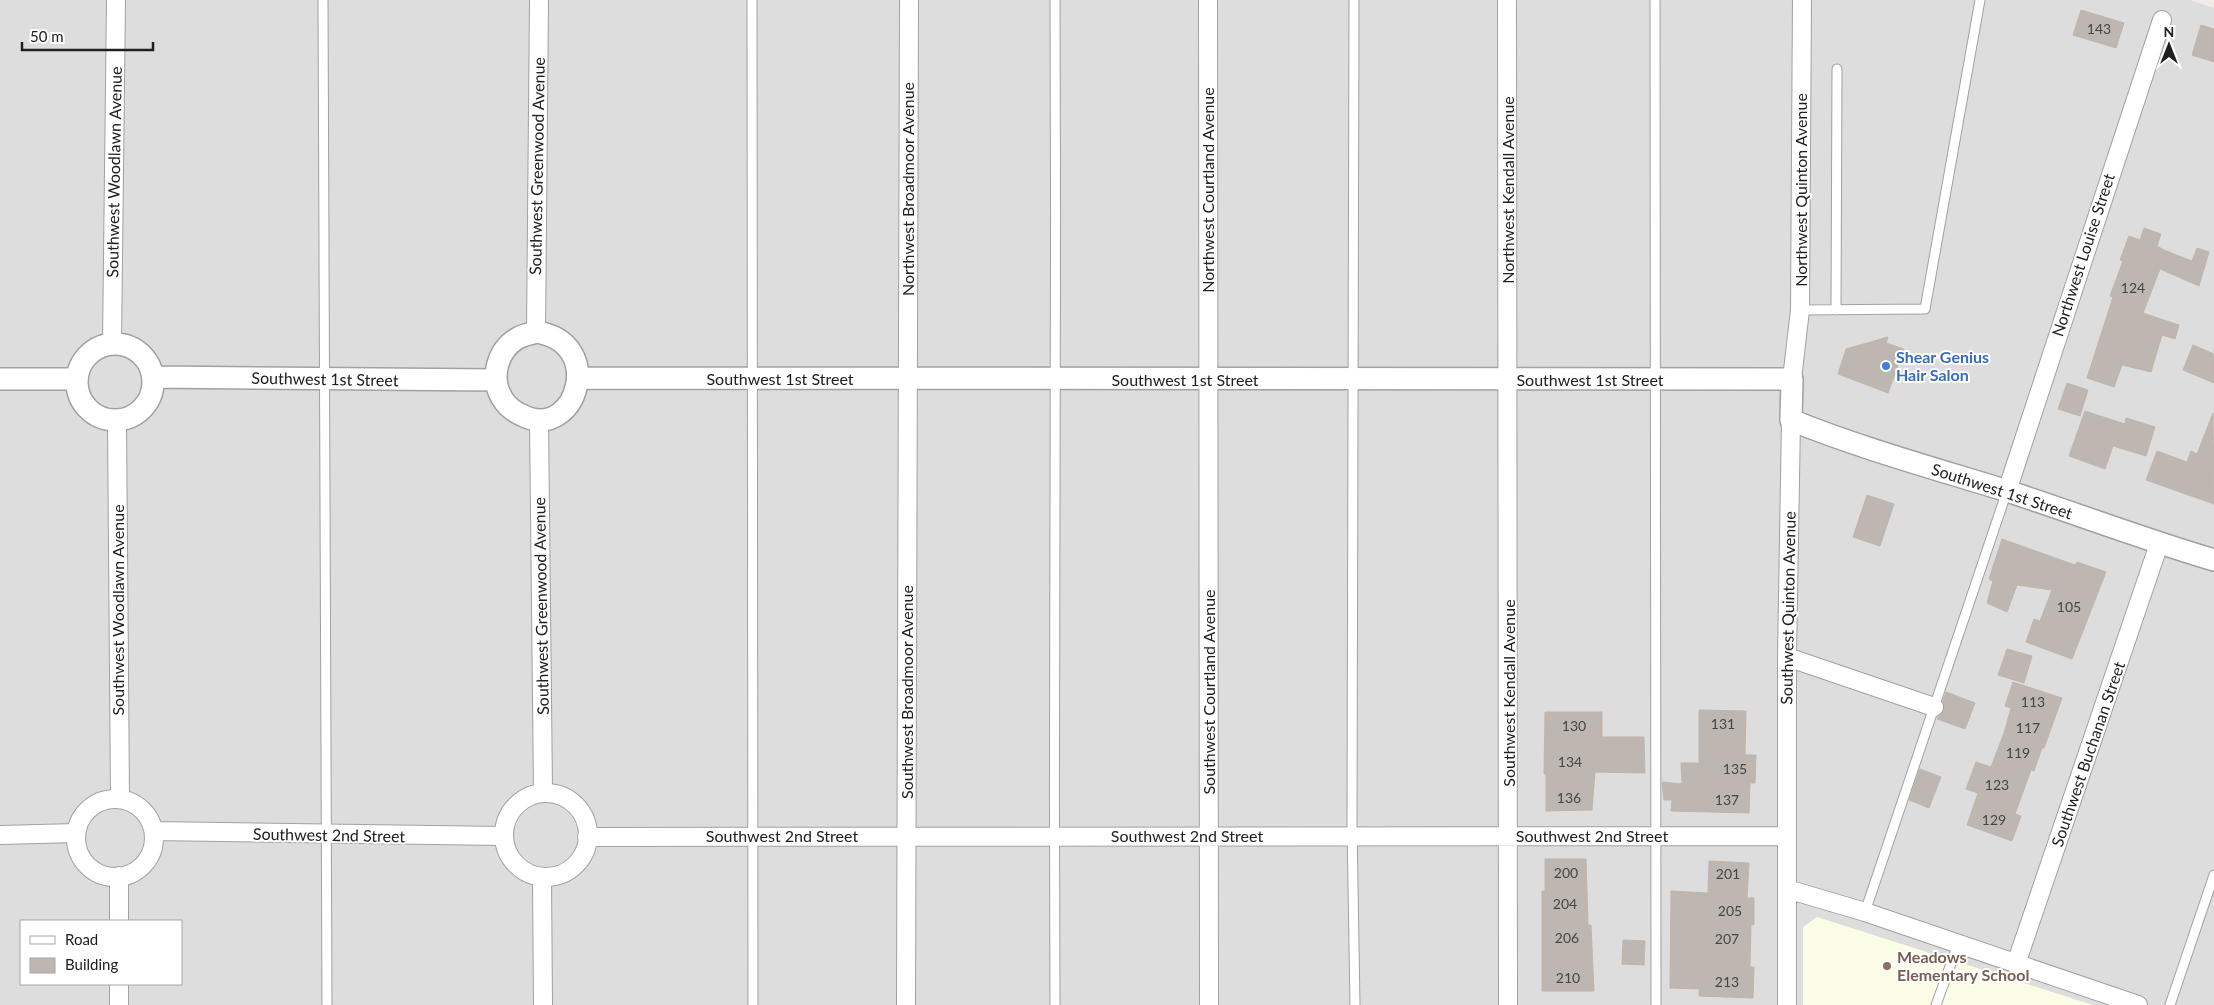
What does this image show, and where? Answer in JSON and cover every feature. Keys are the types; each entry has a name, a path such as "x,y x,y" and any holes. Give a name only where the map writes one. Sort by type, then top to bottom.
{"street":[{"name":"Southwest Woodlawn Avenue","path":"112,344 116,0"},
{"name":"Southwest Greenwood Avenue","path":"536,332 539,0"},
{"name":"Northwest Broadmoor Avenue","path":"908,379 909,0"},
{"name":"Northwest Courtland Avenue","path":"1207,380 1208,0"},
{"name":"Northwest Kendall Avenue","path":"1507,0 1508,380"},
{"name":"Northwest Quinton Avenue","path":"1792,379 1800,310 1802,0"},
{"name":"Northwest Louise Street","path":"2007,491 2162,20"},
{"path":"536,332 557,338 567,347 574,358 579,378 575,394 566,407 553,416 539,420 516,413 510,408 500,396 496,380 498,364 503,352 519,337 536,332"},
{"path":"112,344 127,346 139,352 150,364 154,377 152,396 145,407 130,418 117,421 97,416 86,408 78,392 77,379 79,368 86,357 99,347 112,344"},
{"name":"Southwest 1st Street","path":"154,377 496,380"},
{"name":"Southwest 1st Street","path":"579,378 1792,379"},
{"path":"0,379 77,379"},
{"name":"Southwest Broadmoor Avenue","path":"906,1005 908,379"},
{"name":"Southwest Quinton Avenue","path":"1787,1005 1786,657 1792,379"},
{"name":"Southwest Courtland Avenue","path":"1207,380 1210,836 1209,1005"},
{"name":"Southwest Kendall Avenue","path":"1508,380 1508,1005"},
{"name":"Southwest Greenwood Avenue","path":"539,420 543,792"},
{"name":"Southwest 1st Street","path":"1791,420 1829,436 2007,491 2159,544 2214,560"},
{"name":"Southwest Woodlawn Avenue","path":"117,421 120,799"},
{"name":"Southwest Buchanan Street","path":"2016,964 2159,544"},
{"path":"1786,657 1812,663 1934,707"},
{"path":"543,792 560,795 575,805 585,820 587,837 583,854 573,868 558,876 542,879 533,877 515,864 507,851 504,836 506,821 515,807 528,796 543,792"},
{"path":"120,799 135,804 145,813 154,831 153,849 146,861 132,873 119,876 99,874 88,866 77,847 76,833 81,818 90,808 106,800 120,799"},
{"name":"Southwest 2nd Street","path":"154,831 327,835 504,836"},
{"path":"0,835 76,833"},
{"name":"Southwest 2nd Street","path":"587,837 1787,836"},
{"path":"119,876 119,920"},
{"path":"542,879 543,1005"},
{"path":"1786,889 1865,912 2138,1005"},
{"path":"119,985 119,1005"}],"lane":[{"path":"323,0 328,1005"},
{"path":"752,0 753,1005"},
{"path":"1055,0 1057,157 1055,1005"},
{"path":"1354,0 1352,380 1355,1005"},
{"path":"1655,0 1657,380 1656,1005"},
{"path":"1800,310 1925,309 1980,0"},
{"path":"1836,310 1837,69"},
{"path":"1865,912 2007,491"},
{"path":"2170,1005 2214,875"},
{"path":"1936,1005 1958,944"}],"shaded area":[{"path":"0,0 2190,0 2214,8 2214,1005 0,1005"},
{"name":"Meadows Elementary School","path":"1817,917 2093,1005 1803,1005 1803,927"}],"building":[{"path":"2081,10 2124,23 2116,48 2073,35"},
{"path":"2201,25 2214,29 2214,62 2192,55"},
{"path":"2144,228 2161,234 2157,246 2192,261 2197,248 2209,252 2199,286 2160,269 2143,313 2179,325 2175,339 2162,335 2151,372 2122,365 2114,387 2087,378 2113,297 2110,296 2123,261 2120,260 2129,236 2140,240"},
{"name":"Shear Genius Hair Salon","path":"1888,337 1886,343 1904,349 1888,393 1838,374 1846,349"},
{"path":"2193,345 2214,354 2214,383 2183,370"},
{"path":"2067,383 2088,390 2080,416 2058,409"},
{"path":"2085,411 2125,424 2126,418 2155,427 2146,456 2113,446 2105,469 2069,456"},
{"path":"2213,413 2214,504 2146,480 2157,451 2187,462 2191,451 2197,454"},
{"path":"1867,495 1894,504 1880,546 1853,537"},
{"path":"2002,539 2075,565 2077,562 2106,572 2072,659 2026,642 2034,619 2040,621 2052,590 2017,585 2007,612 1987,603 1993,581 1989,579"},
{"path":"2007,649 2032,656 2024,683 1998,675"},
{"path":"2013,682 2062,698 2044,748 2042,748 2034,771 2031,770 2015,814 2021,816 2012,841 1967,825 1978,793 1966,789 1976,762 1991,767 2011,708 2005,706"},
{"path":"1946,692 1975,703 1965,729 1937,719 1944,710 1943,701"},
{"path":"1699,710 1746,711 1745,755 1756,755 1755,783 1750,783 1749,813 1671,811 1672,800 1664,800 1662,782 1682,784 1681,763 1699,763"},
{"path":"1545,712 1602,712 1602,737 1644,737 1645,773 1595,772 1592,810 1546,811 1546,774 1544,774"},
{"path":"1920,769 1941,777 1929,808 1909,800"},
{"path":"1545,859 1586,859 1588,925 1591,925 1594,991 1542,991 1542,891 1545,891"},
{"path":"1709,861 1749,863 1747,898 1754,898 1754,925 1751,924 1750,967 1754,967 1753,998 1699,996 1699,989 1670,988 1671,891 1708,893"},
{"path":"1623,940 1645,941 1644,965 1622,964"}],"place":[{"name":"Shear Genius Hair Salon","path":"1886,366"},
{"name":"Meadows Elementary School","path":"1887,966"}]}
